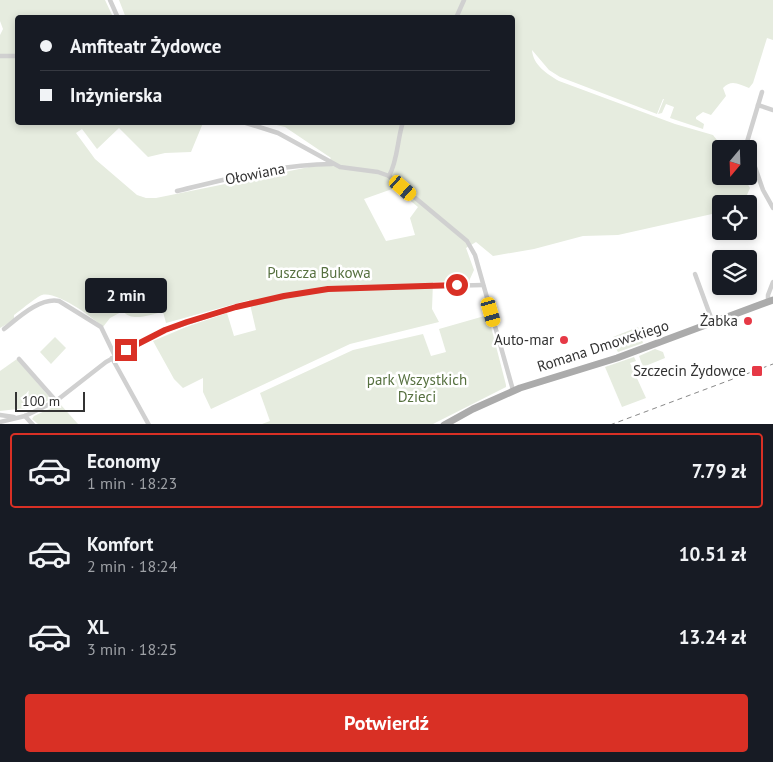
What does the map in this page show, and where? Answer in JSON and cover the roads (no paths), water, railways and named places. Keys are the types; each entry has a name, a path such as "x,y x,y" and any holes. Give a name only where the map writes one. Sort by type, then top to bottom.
{"main road":[{"name":"Romana Dmowskiego","path":"444,424 513,390 609,361 770,301"}],"street":[{"path":"110,0 117,15"},
{"path":"457,15 464,0"},
{"path":"0,56 15,56"},
{"path":"748,140 762,92"},
{"path":"758,105 773,110"},
{"path":"253,125 278,133 334,164 347,168 378,172 389,176 467,241 483,285 513,390"},
{"path":"389,176 394,166 402,125"},
{"name":"Ołowiana","path":"178,191 278,169 309,164 334,164"},
{"path":"758,176 773,208"},
{"path":"695,274 713,323"},
{"path":"770,301 768,295 773,282"},
{"path":"0,422 25,416 56,401 113,357 165,330 236,307 284,296 328,289 483,285"},
{"path":"4,329 41,303 52,300 59,301 101,327 113,357 149,424"},
{"path":"19,359 56,401"},
{"path":"0,415 25,416"},
{"path":"25,416 33,424"}],"railway":[{"path":"613,424 773,364"}],"place":[{"name":"Żabka","path":"748,321"},
{"name":"Auto-mar","path":"564,340"},
{"name":"Szczecin Żydowce","path":"757,371"}],"park label":[{"name":"Puszcza Bukowa","path":"319,273"},
{"name":"park Wszystkich Dzieci","path":"417,388"}]}
